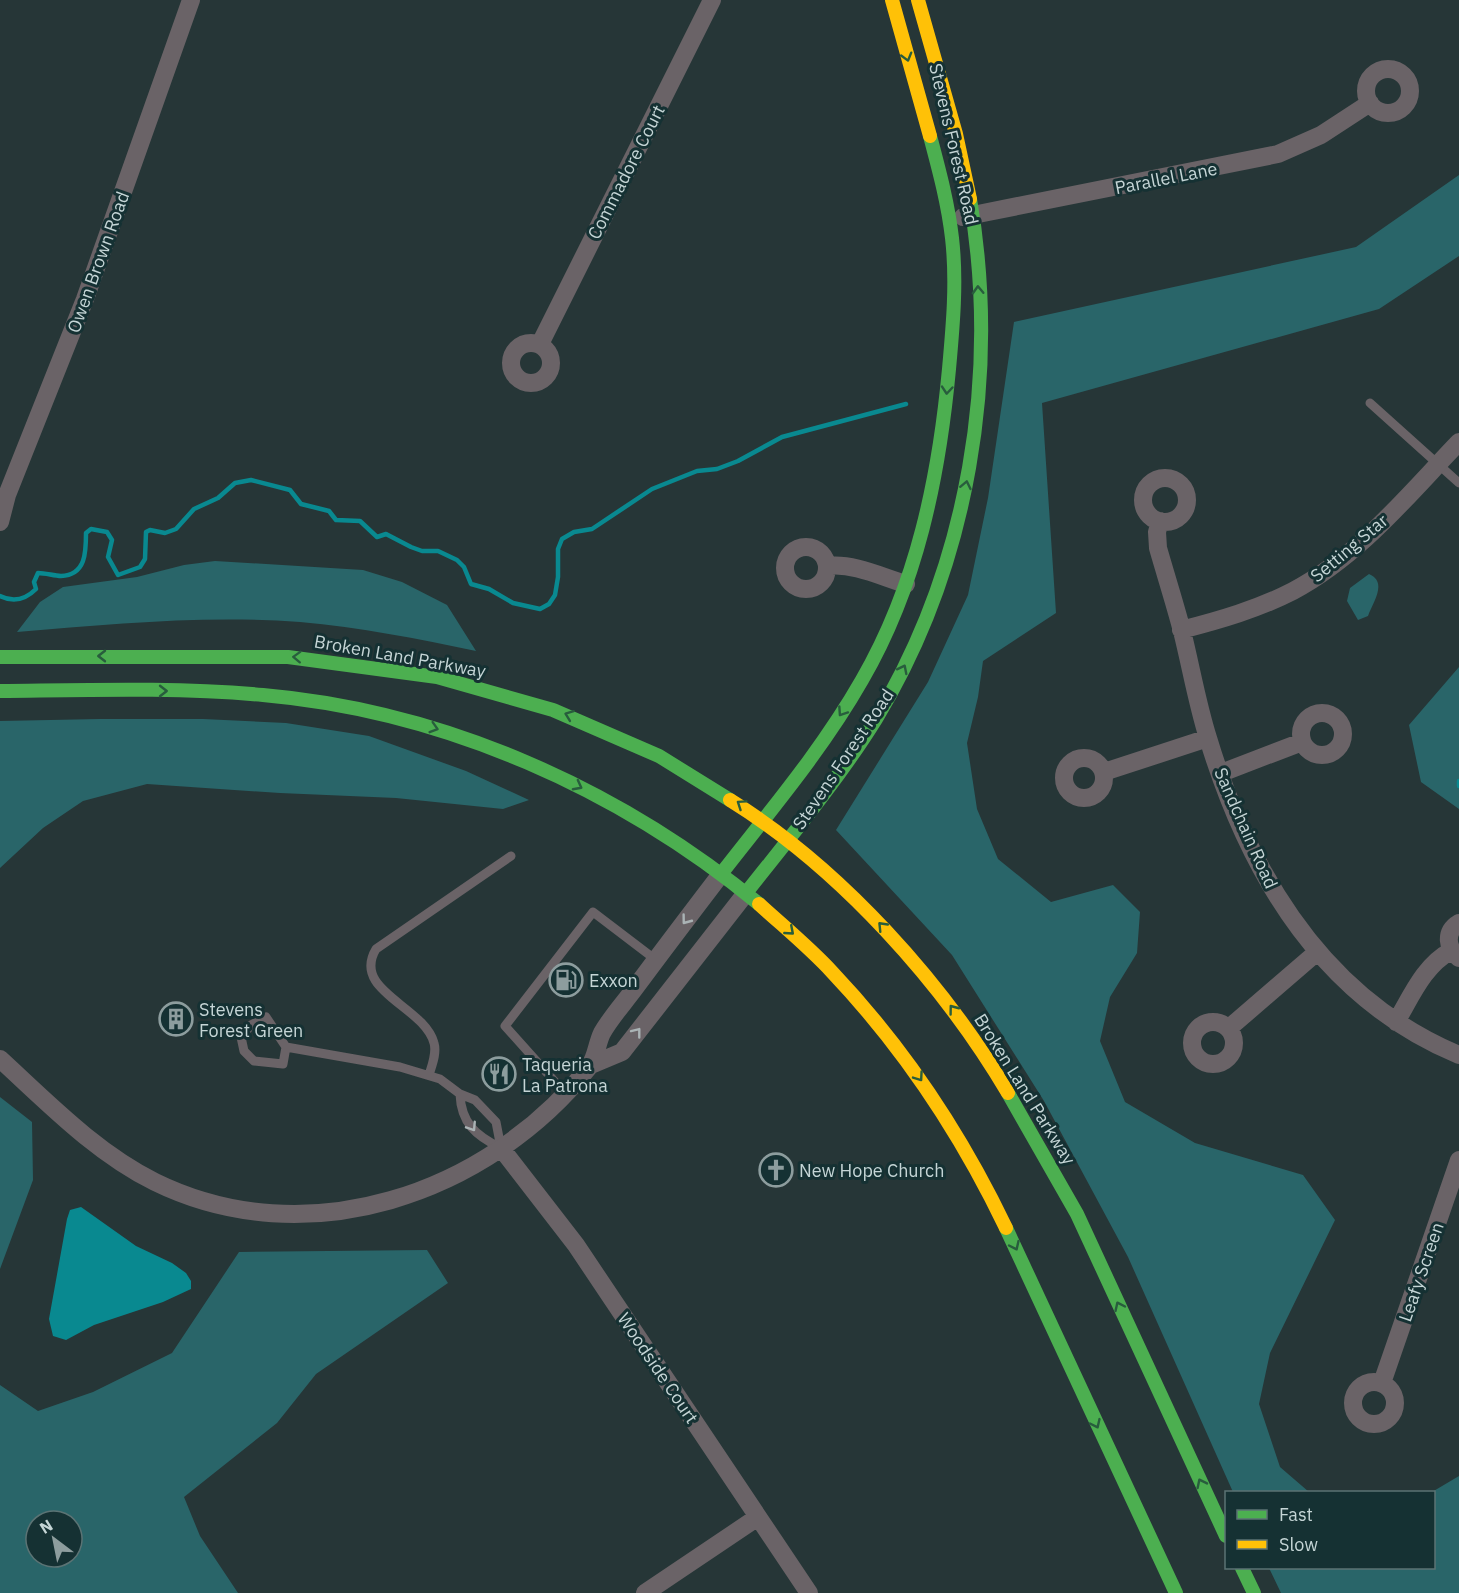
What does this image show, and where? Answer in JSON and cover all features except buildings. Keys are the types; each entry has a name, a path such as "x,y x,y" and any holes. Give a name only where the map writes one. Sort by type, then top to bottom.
{"main road":[{"name":"Stevens Forest Road","path":"721,874 849,702 878,651 921,543 939,467 952,332 953,253 950,220 892,0"},
{"name":"Stevens Forest Road","path":"746,893 789,839 876,719 923,626 949,552 968,475 976,414 979,288 973,215 957,143 918,0"},
{"name":"Broken Land Parkway","path":"0,657 304,657 431,676 536,703 596,726 703,779 763,819 854,897 899,945 943,996 997,1072 1062,1184 1225,1532"},
{"path":"0,691 244,694 299,698 411,721 464,737 558,775 609,802 721,874 746,893 802,942 875,1019 927,1088 955,1131 1000,1213 1176,1593"},
{"path":"1242,1569 1254,1593"}],"street":[{"name":"Owen Brown Road","path":"0,522 7,495 85,299 191,0"},
{"name":"Commadore Court","path":"540,344 712,0"},
{"name":"Parallel Lane","path":"950,220 1278,154 1321,135 1370,103"},
{"name":"Setting Star","path":"1182,630 1238,614 1292,591 1320,575 1364,539 1459,442"},
{"name":"Sandchain Road","path":"1160,521 1157,532 1158,548 1182,630 1208,738 1264,873 1298,930 1316,953 1367,1002 1396,1022 1459,1055"},
{"path":"828,566 851,567 906,584"},
{"path":"1104,772 1208,738"},
{"path":"1221,773 1302,742"},
{"name":"Stevens Forest Road","path":"0,1059 72,1124 132,1169 178,1192 234,1209 290,1215 367,1208 391,1202 434,1185 501,1148 565,1093 591,1065 602,1034 721,874"},
{"name":"Stevens Forest Road","path":"591,1065 622,1052 746,893"},
{"path":"1396,1022 1429,968 1438,958 1455,954 1448,942 1450,932 1459,923"},
{"path":"1228,1028 1316,953"},
{"name":"Woodside Court","path":"501,1148 576,1245 809,1593"},
{"name":"Leafy Screen","path":"1382,1383 1459,1160"},
{"path":"645,1593 758,1517"}],"lane":[{"path":"1370,404 1459,483"},
{"path":"429,1075 435,1052 430,1032 416,1015 374,981 371,973 372,956 376,950 511,856"},
{"path":"565,1093 504,1026 593,912 656,960"},
{"path":"286,1047 283,1064 254,1061 244,1051 241,1037 244,1031 266,1017 286,1047 400,1067 429,1075 460,1094 475,1100 496,1122 501,1148"},
{"path":"460,1094 460,1110 479,1137 501,1148"}],"shaded area":[{"path":"1459,175 1459,256 1379,309 1042,403 1056,613 983,661 978,697 967,743 977,809 998,859 1051,902 1113,885 1140,912 1137,953 1110,997 1100,1041 1125,1102 1195,1143 1303,1175 1335,1220 1270,1353 1259,1404 1280,1467 1308,1491 1233,1491 1128,1257 1044,1101 952,955 836,830 928,682 968,595 988,498 1014,322 1356,247"},
{"path":"215,561 363,570 402,582 447,605 476,651 345,627 265,620 159,621 17,632 40,602 63,587 137,577 184,565"},
{"path":"1369,574 1378,582 1378,593 1368,616 1358,620 1347,601 1350,588"},
{"path":"1459,667 1459,809 1421,782 1409,725"},
{"path":"203,719 286,723 369,736 466,771 529,800 503,809 396,798 147,784 83,801 43,828 0,868 0,721"},
{"path":"0,1097 32,1122 33,1180 0,1269"},
{"path":"81,1207 136,1246 172,1263 186,1273 191,1281 191,1289 163,1302 94,1325 66,1340 53,1336 49,1319 67,1219 70,1210"},
{"path":"427,1250 448,1283 316,1374 277,1423 184,1497 200,1536 238,1593 0,1593 0,1385 38,1411 93,1392 172,1353 239,1252"},
{"path":"1459,1476 1459,1593 1281,1593 1269,1569 1435,1569 1434,1491"}],"waterway":[{"path":"0,596 20,599 28,595 36,589 34,582 38,573 61,576 75,572 83,561 86,533 91,529 107,532 112,540 108,557 118,575 140,567 145,559 146,532 150,530 165,533 176,529 194,509 218,498 235,483 251,480 290,490 301,504 329,511 336,520 360,521 377,537 386,534 422,551 438,551 457,560 464,567 471,584 489,589 513,603 540,609 549,604 555,595 558,577 558,549 562,539 574,532 592,529 652,489 697,471 717,469 738,461 782,437 906,404"},
{"path":"1459,781 1459,786"}],"traffic: fast":[{"path":"721,874 813,756 846,706 881,644 911,568 932,490 945,409 952,336 954,287 950,225 930,136"},
{"path":"746,893 830,786 876,719 908,660 934,598 955,533 969,467 978,400 981,333 978,266 970,199"},
{"path":"0,657 288,657 437,677 553,710 659,756 730,800"},
{"path":"0,691 230,692 331,704 398,718 463,738 527,762 589,792 648,825 705,863 759,904"},
{"path":"1008,1093 1077,1214 1225,1534"},
{"path":"1006,1228 1176,1593"},
{"path":"1242,1569 1254,1593"}],"traffic: slow":[{"path":"892,0 930,136"},
{"path":"918,0 956,134 970,199"},
{"path":"730,800 811,859 886,931 953,1010 1008,1093"},
{"path":"759,904 832,972 907,1062 970,1159 1006,1228"}],"place":[{"name":"Exxon","path":"566,980"},
{"name":"Stevens Forest Green","path":"176,1019"},
{"name":"Taqueria La Patrona","path":"499,1074"},
{"name":"New Hope Church","path":"776,1170"}]}
